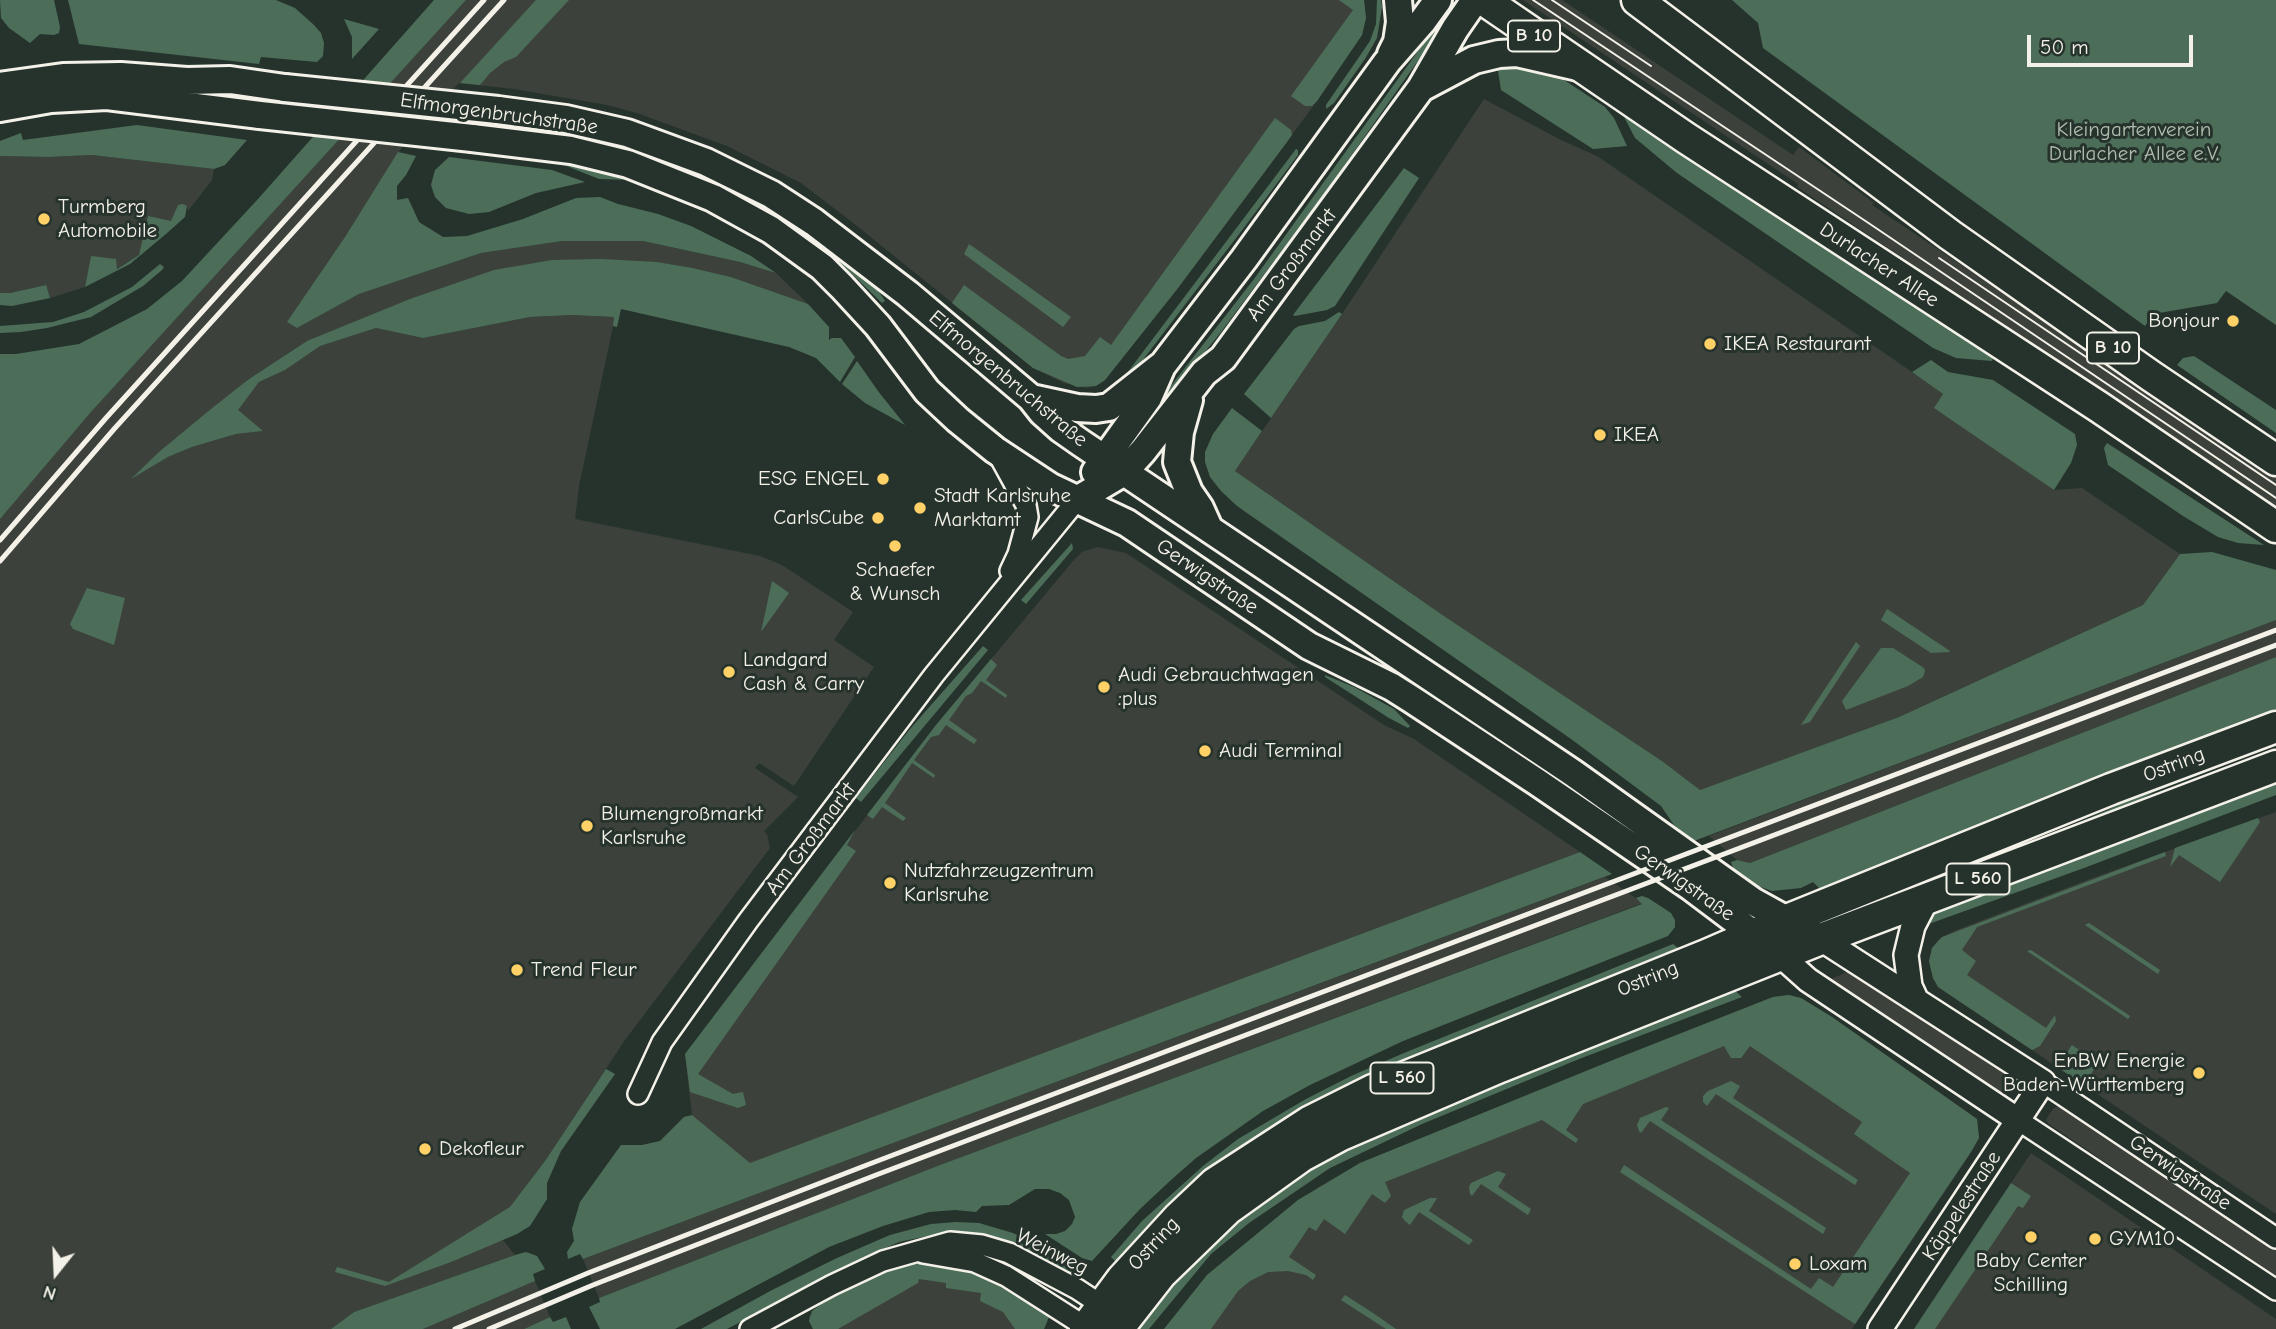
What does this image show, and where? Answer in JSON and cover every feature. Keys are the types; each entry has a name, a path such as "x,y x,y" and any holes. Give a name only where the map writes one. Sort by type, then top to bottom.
{"main road":[{"path":"1387,62 1397,43 1400,22 1398,0"},
{"name":"Am Großmarkt","path":"1114,465 1162,366 1244,259 1387,62 1438,0"},
{"name":"Am Großmarkt","path":"1077,500 1114,465 1143,452 1204,373 1223,358 1421,88 1475,0"},
{"name":"Durlacher Allee","path":"1484,0 1880,267 2099,407 2276,527"},
{"name":"B 10","path":"1637,0 1950,235 2276,460"},
{"path":"1421,88 1474,60 1499,54 1517,53 1585,70"},
{"name":"Elfmorgenbruchstraße","path":"0,86 63,77 230,80 566,119 627,133 674,149 744,179 833,236 908,294 1031,398 1061,429 1114,465"},
{"name":"Elfmorgenbruchstraße","path":"0,108 51,99 107,96 571,150 628,164 687,186 745,214 821,267 878,326 927,391 958,420 1035,477 1077,500"},
{"path":"1031,398 1077,408 1109,407 1134,385 1162,366"},
{"path":"1193,387 1183,418 1177,462 1189,492 1209,529"},
{"name":"Gerwigstraße","path":"1114,465 1573,773 1754,901 1821,939"},
{"name":"Gerwigstraße","path":"1077,500 1128,523 1310,646 1402,693 1537,782 1755,934 1780,955"},
{"name":"Ostring","path":"1101,1323 1144,1253 1215,1184 1309,1122 1373,1090 1787,920 2111,789 2276,726"},
{"name":"Ostring","path":"1101,1323 1161,1274 1228,1209 1302,1156 1339,1136 1409,1104 1780,955 2276,766"}],"street":[{"name":"Am Großmarkt","path":"995,450 1024,501 1028,517 1018,554 999,594"},
{"name":"Am Großmarkt","path":"638,1094 662,1042 681,1013 934,675 1077,500"},
{"path":"1916,999 1910,986 1906,955 1913,926 1927,898"},
{"name":"Gerwigstraße","path":"1821,939 2043,1082 2276,1238"},
{"name":"Gerwigstraße","path":"1780,955 1808,980 2276,1290"},
{"name":"Käppelestraße","path":"1880,1329 2043,1082"},
{"name":"Weinweg","path":"750,1329 883,1261 950,1242 982,1245 1009,1253 1039,1268 1101,1323"},
{"name":"Weinweg","path":"911,1252 975,1262 1101,1323"}],"shaded area":[{"path":"466,0 1364,0 1366,18 1362,35 1317,101 1178,288 1105,380 1087,388 1064,383 1033,368 801,183 727,146 637,113 607,105 514,89 459,83 406,141 288,322 297,328 359,294 481,253 562,241 643,241 740,262 776,273 808,304 731,277 657,262 307,341 249,379 134,477 168,457 192,447 236,434 262,431 237,410 259,382 285,370 319,346 376,328 423,338 530,317 615,317 579,486 575,519 760,556 782,565 853,612 834,640 874,667 794,786 759,763 755,768 798,797 764,831 770,848 625,1040 545,1161 511,1207 502,1239 515,1255 354,1312 331,1329 0,1329 0,519 91,412"},
{"path":"1523,0 1562,0 1793,155 1799,147 1874,203 1872,205 2276,477 2276,508 1797,187 1798,184"},
{"name":"IKEA","path":"1484,99 1597,156 1912,372 1943,394 1935,407 2054,490 2082,488 2180,554 2143,605 1899,717 1700,790 1662,761 1441,614 1235,471"},
{"path":"92,155 214,169 212,180 188,211 187,206 178,205 172,221 142,244 139,255 116,269 91,256 85,287 50,298 45,285 0,293 0,156"},
{"path":"1097,547 1126,553 1384,725 1414,739 1580,852 750,1164 692,1115 685,1054 936,725 1073,561 1082,552"},
{"path":"2276,620 2276,657 1750,863 1737,860 1709,836"},
{"path":"2276,812 2276,1214 1938,987 1929,961 1932,948 1938,940 1954,931"},
{"path":"1605,877 1643,903 940,1165 599,1298 583,1259"},
{"path":"1847,972 1998,1068 2012,1083 2008,1093 2000,1095 1829,980"},
{"path":"1789,995 1801,998 1832,1017 1977,1119 1979,1138 1971,1152 1852,1329 1164,1329 1207,1275 1298,1200 1360,1163 1773,997"},
{"path":"2061,1105 2276,1246 2276,1278 2049,1124 2046,1121 2048,1116 2054,1108"},
{"path":"2031,1153 2276,1319 2276,1329 1914,1329"},
{"path":"913,1264 1004,1286 1049,1317 1044,1329 813,1329 809,1316 824,1302 882,1273"},
{"path":"535,1281 550,1317 524,1329 423,1329"}],"green space":[{"path":"0,0 54,0 59,33 40,34 30,43 9,28 1,18"},
{"path":"68,0 276,0 295,8 321,33 324,43 323,56 317,62 261,57 259,64 79,44"},
{"path":"434,0 466,0 91,412 0,519 0,354 79,344 147,309 182,281"},
{"path":"536,0 569,0 516,57 504,62 480,85 460,83"},
{"path":"1339,0 1364,0 1366,18 1362,35 1317,101 1312,106 1305,106 1291,96 1353,10"},
{"path":"1377,0 1381,0 1382,7 1377,38 1334,103 1326,109 1326,105 1370,41 1376,24"},
{"name":"Kleingartenverein Durlacher Allee e.V.","path":"1732,0 2276,0 2276,325 2226,291 2217,303 2153,314 2145,326 1763,48 1758,23"},
{"path":"1444,15 1448,18 1325,193 1221,332 1136,438 1132,436 1254,279"},
{"path":"344,19 379,29 352,59 352,37"},
{"path":"1497,64 1546,68 1605,107 1614,118 1627,146 1593,149 1501,90"},
{"path":"1603,94 1957,331 1993,357 1992,361 1956,358 1933,348 1677,173 1635,138 1622,113"},
{"path":"1275,118 1291,130 1292,135 1178,288 1105,380 1096,386 1077,387 1033,368 952,303 964,285 1068,359 1085,356 1100,337 1111,345"},
{"path":"489,120 623,144 681,164 799,226 874,284 885,301 882,303 820,247 728,191 694,175 628,151 562,136 484,126"},
{"path":"137,125 247,140 225,165 214,169 92,155 0,156 0,141 21,133 23,140"},
{"path":"1296,149 1298,155 1243,229 1142,361 1121,381"},
{"path":"398,152 416,156 397,186 397,200 408,198 419,222 443,237 467,236 523,219 576,198 600,197 691,226 751,256 776,273 740,262 643,241 562,241 481,253 359,294 297,328 287,322"},
{"path":"449,157 552,170 585,182 536,193 489,212 469,214 446,208 435,197 431,185 435,170"},
{"path":"559,161 600,168 633,180 599,179"},
{"path":"1404,168 1419,178 1335,306 1327,310 1293,315"},
{"path":"178,205 187,206 185,217 166,234 130,264 85,287 91,256 116,259 117,269 139,255 148,216 171,221"},
{"path":"969,244 1071,317 1063,327 964,254"},
{"path":"552,260 657,262 692,268 731,277 808,304 829,327 829,340 841,338 855,357 840,382 816,358 789,347 621,309 617,327 613,326 614,317 572,315 530,317 423,338 376,328 320,346 285,370 259,382 238,410 263,431 236,434 192,447 168,457 131,479 159,452 249,379 307,341 410,299 494,270"},
{"path":"160,264 164,267 162,270 143,286 91,317 47,328 0,333 0,326 53,322 84,312 132,287"},
{"path":"46,285 50,298 12,306 0,305 0,293"},
{"path":"1339,312 1342,314 1271,418 1244,394 1294,329 1325,321"},
{"path":"2194,356 2276,410 2276,433 2177,365 2183,358"},
{"path":"1931,360 1948,372 1993,380 2075,434 2077,445 2071,463 2054,490 1934,408 1943,394 1912,372"},
{"path":"857,361 905,425 865,403 842,384"},
{"path":"1232,408 1262,431 1235,471 1441,614 1662,761 1700,790 1899,717 2143,605 2180,554 2212,552 2276,570 2276,620 1694,841 1674,825 1661,806 1571,739 1237,506 1210,477 1205,462 1205,452 1213,434"},
{"path":"2107,443 2264,545 2238,543 2218,537 2183,516 2108,465 2104,448"},
{"path":"1072,543 1073,549 1026,604 1021,600"},
{"path":"772,581 789,593 761,632"},
{"path":"87,588 125,598 114,645 73,629 70,624"},
{"path":"1887,609 1950,651 1931,653 1881,620"},
{"path":"1856,642 1860,646 1810,722 1801,725"},
{"path":"983,646 988,650 861,802 856,798 910,729"},
{"path":"1881,648 1893,648 1924,668 1923,677 1908,686 1846,710 1842,701"},
{"path":"2276,657 2276,717 1821,890 1813,882 1801,888 1772,891 1758,886 1734,870 1731,862 1737,860 1750,863"},
{"path":"991,659 997,665 986,680 1007,695 1006,698 981,681 949,720 977,740 974,744 946,725 939,735 931,737 914,760 935,775 934,778 912,763 885,803 906,818 903,821 882,807 873,819 867,815 936,725"},
{"path":"1325,675 1394,709 1410,726 1408,728 1389,718"},
{"path":"2276,738 2276,745 2154,792 2111,816 1858,915 1852,910 2054,833 2110,809 2153,785"},
{"path":"2276,776 2276,795 1926,925 1951,900"},
{"path":"2258,818 2260,822 2220,882 2179,855 2170,867 2175,848"},
{"path":"855,830 847,845 856,851 698,1074 733,1094 743,1092 746,1105 738,1108 690,1092 685,1054"},
{"path":"1580,852 1612,874 583,1259 580,1254 568,1259 567,1252 574,1241 572,1229 580,1202 621,1145 642,1145 660,1141 684,1117 692,1115 750,1163"},
{"path":"2165,852 2166,856 1977,927 1962,950 1976,961 1967,975 2046,1028 2055,1015 2056,1021 2040,1046 2032,1050 1938,987 1929,961 1932,948 1942,937"},
{"path":"1642,896 1671,913 1675,927 1668,936 1403,1041 1310,1085 1263,1111 1196,1158 1140,1209 1092,1261 1082,1258 1045,1234 1065,1231 1075,1217 1069,1200 1060,1193 1049,1189 1035,1189 1009,1205 982,1206 976,1212 929,1212 829,1247 675,1329 600,1329 589,1307 600,1302 599,1298 940,1165 1642,904 1636,898"},
{"path":"2089,923 2160,970 2158,974 2085,925"},
{"path":"1673,944 1682,951 1121,1267 1111,1257 1142,1221 1203,1166 1238,1139 1306,1099 1404,1053"},
{"path":"2031,950 2130,1016 2128,1019 2027,951"},
{"path":"1730,986 1742,997 1579,1059 1422,1124 1330,1168 1249,1223 1211,1254 1149,1329 1132,1329 1214,1235 1333,1151"},
{"path":"1789,995 1801,998 1832,1017 1977,1119 1979,1138 1971,1152 1855,1324 1620,1172 1624,1165 1811,1289 1819,1278 1833,1287 1910,1173 1854,1134 1862,1122 1750,1046 1741,1058 1731,1058 1724,1046 1583,1104 1566,1130 1578,1139 1576,1143 1542,1120 1385,1182 1391,1196 1385,1203 1372,1194 1345,1234 1324,1219 1316,1231 1309,1227 1289,1257 1316,1275 1313,1280 1306,1275 1288,1271 1268,1272 1238,1291 1211,1329 1164,1329 1207,1275 1298,1200 1360,1163 1773,997"},
{"path":"2072,1045 2098,1063 2084,1085 2057,1067"},
{"path":"606,1069 615,1074 561,1151 547,1183 547,1199 530,1226 451,1262 385,1286 335,1272 337,1267 389,1282 510,1207 545,1161"},
{"path":"1731,1081 1740,1086 1733,1098 1858,1180 1855,1185 1716,1094 1707,1106 1703,1102 1703,1096 1708,1091"},
{"path":"1669,1108 1661,1120 1826,1228 1823,1234 1650,1121 1641,1133 1639,1131 1637,1125 1640,1118"},
{"path":"1498,1171 1506,1174 1498,1187 1531,1209 1528,1215 1481,1184 1472,1196 1470,1194 1471,1183"},
{"path":"2011,1183 2031,1196 2023,1208 2018,1206 1935,1329 1914,1329"},
{"path":"1430,1198 1437,1198 1429,1211 1473,1240 1469,1245 1419,1212 1410,1225 1405,1221 1402,1217 1404,1210"},
{"path":"979,1223 1013,1233 1049,1251 1079,1275 1076,1280 973,1235 937,1234 899,1242 861,1259 727,1329 701,1329 772,1290 890,1235 931,1224"},
{"path":"526,1252 537,1256 545,1269 533,1274 535,1281 423,1329 331,1329 354,1312"},
{"path":"936,1263 970,1270 1004,1286 1049,1317 1044,1329 1015,1329 1003,1312 980,1301 981,1293 946,1288 946,1283 919,1279 918,1283 838,1329 813,1329 809,1321 812,1311 824,1302 882,1273 913,1264"},
{"path":"1345,1295 1396,1329 1386,1329 1341,1300"},
{"path":"550,1317 553,1322 566,1317 571,1329 524,1329"}],"tram line":[{"path":"1533,0 2276,498"},
{"path":"1552,0 1651,66"},
{"path":"1939,258 2276,485"}],"railway":[{"path":"0,540 106,418 484,0"},
{"path":"0,561 115,428 504,0"},
{"path":"455,1329 588,1273 872,1163 2276,630"},
{"path":"489,1329 593,1285 876,1175 2276,645"}],"place":[{"name":"Turmberg Automobile","path":"44,219"},
{"name":"Bonjour","path":"2233,321"},
{"name":"IKEA Restaurant","path":"1710,344"},
{"name":"IKEA","path":"1600,435"},
{"name":"ESG ENGEL","path":"883,479"},
{"name":"Stadt Karlsruhe Marktamt","path":"920,508"},
{"name":"CarlsCube","path":"878,518"},
{"name":"Schaefer & Wunsch","path":"895,546"},
{"name":"Landgard Cash & Carry","path":"729,672"},
{"name":"Audi Gebrauchtwagen :plus","path":"1104,687"},
{"name":"Audi Terminal","path":"1205,751"},
{"name":"Blumengroßmarkt Karlsruhe","path":"587,826"},
{"name":"Nutzfahrzeugzentrum Karlsruhe","path":"890,883"},
{"name":"Trend Fleur","path":"517,970"},
{"name":"EnBW Energie Baden-Württemberg","path":"2199,1073"},
{"name":"Dekofleur","path":"425,1149"},
{"name":"Baby Center Schilling","path":"2031,1237"},
{"name":"GYM10","path":"2095,1239"},
{"name":"Loxam","path":"1795,1264"}]}
